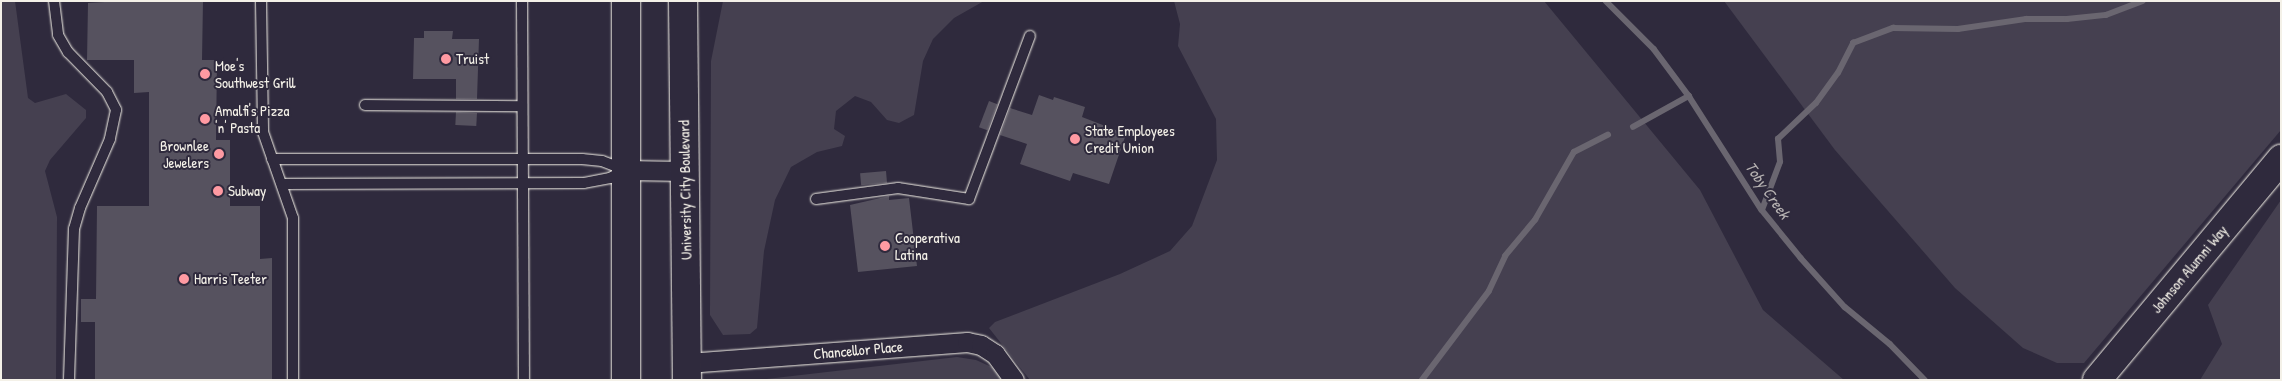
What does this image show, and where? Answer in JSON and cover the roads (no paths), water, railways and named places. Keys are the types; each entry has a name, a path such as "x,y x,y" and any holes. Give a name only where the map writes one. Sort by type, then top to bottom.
{"main road":[{"path":"626,1 626,380"},
{"name":"University City Boulevard","path":"683,1 687,371"},
{"name":"Johnson Alumni Way","path":"2097,380 2281,159"}],"street":[{"path":"625,170 685,171"},
{"name":"Chancellor Place","path":"687,371 967,342 981,345 995,354 1014,380"}],"lane":[{"path":"54,1 58,35 68,52 107,92 116,110 110,138 80,208 74,229 69,380"},
{"path":"261,1 263,132 292,218 293,380"},
{"path":"522,1 524,380"},
{"path":"816,199 898,188 970,199 1030,36"},
{"path":"365,105 522,106"},
{"path":"272,159 594,160 625,170"},
{"path":"282,184 598,182 625,170"}],"waterway":[{"name":"Toby Creek","path":"1606,1 1654,49 1689,96 1762,210 1801,258 1845,307 1890,344 1925,380"},
{"path":"1762,210 1780,162 1778,139 1816,103 1838,73 1853,43 1893,28 1958,29 2026,19 2067,19 2106,15 2142,1"},
{"path":"1633,127 1689,96"},
{"path":"1422,380 1489,291 1505,256 1535,220 1574,152 1608,135"}],"place":[{"name":"Truist","path":"446,59"},
{"name":"Moe's Southwest Grill","path":"205,74"},
{"name":"Amalfi's Pizza 'n' Pasta","path":"205,119"},
{"name":"State Employees Credit Union","path":"1075,139"},
{"name":"Brownlee Jewelers","path":"219,154"},
{"name":"Subway","path":"218,191"},
{"name":"Cooperativa Latina","path":"885,246"},
{"name":"Harris Teeter","path":"184,279"}]}
